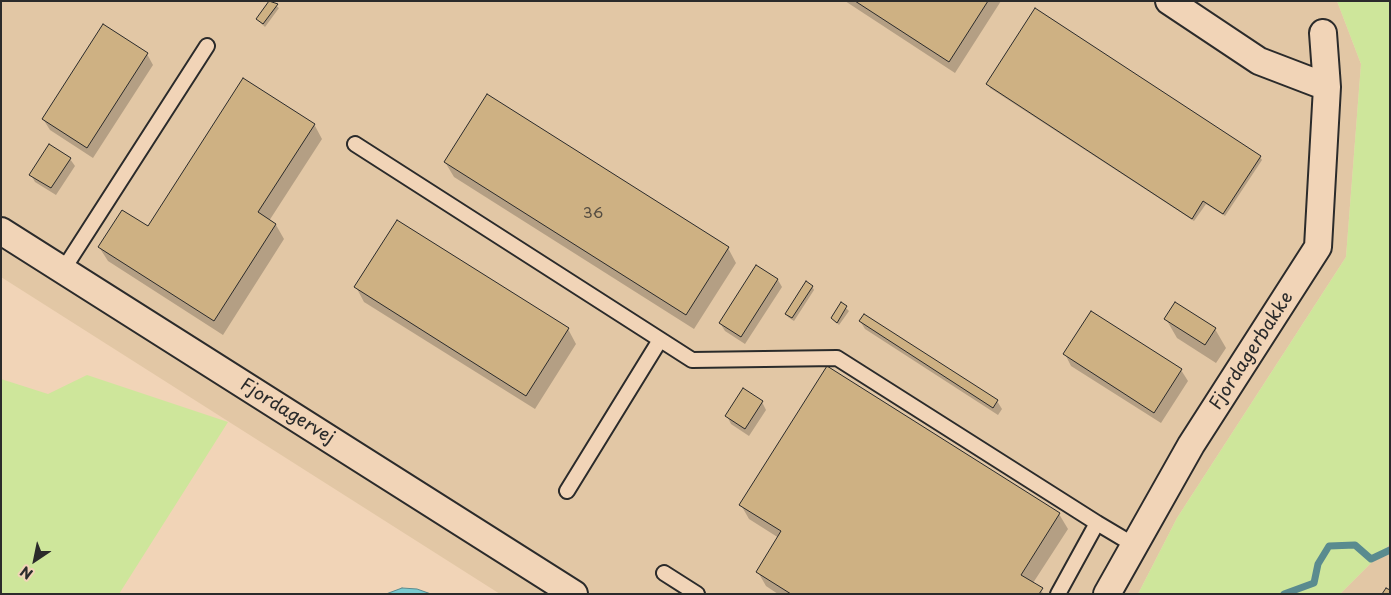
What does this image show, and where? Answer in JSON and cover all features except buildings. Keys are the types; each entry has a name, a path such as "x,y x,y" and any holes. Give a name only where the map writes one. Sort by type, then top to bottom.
{"street":[{"path":"1169,1 1259,60 1327,87"},
{"name":"Fjordagerbakke","path":"1107,594 1191,445 1318,247 1327,87 1323,33"},
{"name":"Fjordagervej","path":"1,231 574,594"}],"lane":[{"path":"63,270 207,46"},
{"path":"355,144 692,360 837,358 1134,546"},
{"path":"566,491 660,340"},
{"path":"1058,594 1097,523"},
{"path":"664,573 697,594"}],"shaded area":[{"path":"1,1 1337,1 1361,64 1346,257 1177,518 1138,594 500,594 1,277"},
{"path":"1390,544 1390,594 1335,594 1341,593"}],"green space":[{"path":"1337,1 1390,1 1390,544 1341,593 1138,594 1177,518 1346,257 1361,64"},
{"path":"87,375 228,422 119,594 1,594 1,379 48,394"}],"water":[{"path":"402,588 417,589 431,594 386,594"}],"waterway":[{"path":"1284,594 1314,583 1318,564 1329,546 1355,545 1371,559 1390,550"}]}
